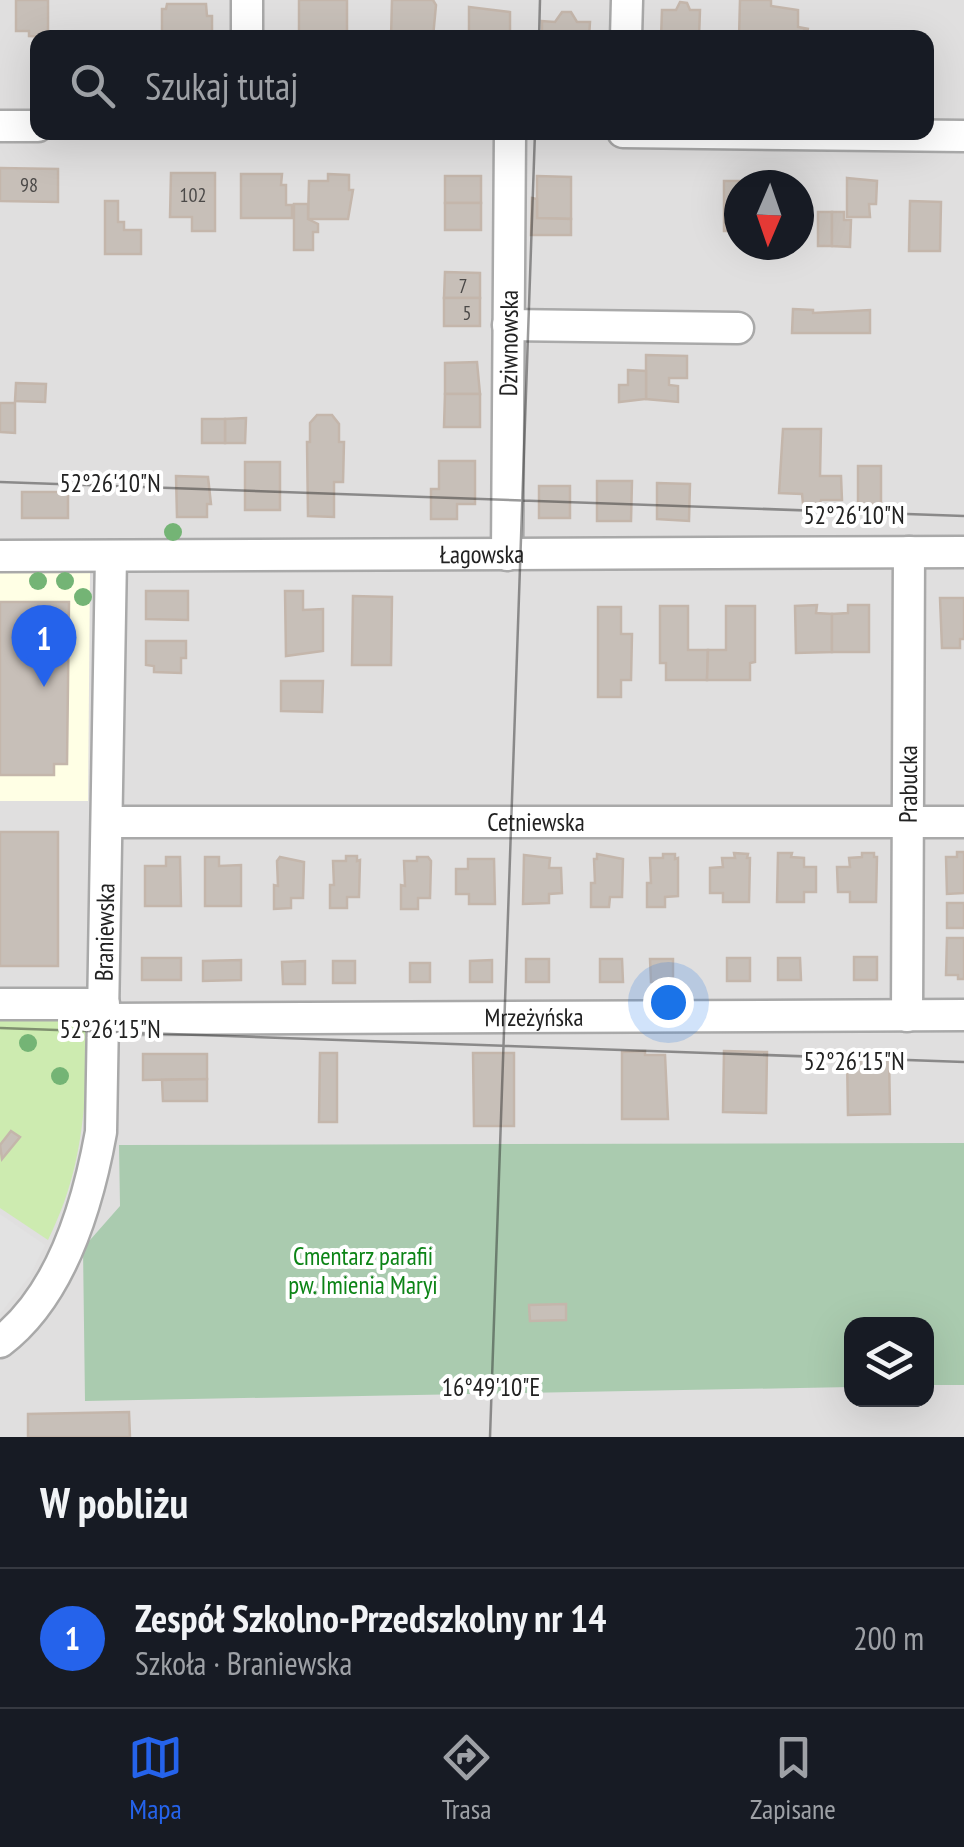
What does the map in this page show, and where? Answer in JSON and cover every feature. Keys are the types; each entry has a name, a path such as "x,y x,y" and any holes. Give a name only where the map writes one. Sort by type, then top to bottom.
{"street":[{"path":"247,0 247,30"},
{"path":"626,30 627,0"},
{"path":"0,126 30,126"},
{"path":"934,136 964,136"},
{"name":"Dziwnowska","path":"507,554 510,140"},
{"path":"508,324 738,328"},
{"name":"Prabucka","path":"907,1016 909,552"},
{"name":"Łagowska","path":"0,556 964,552"},
{"name":"Braniewska","path":"0,1342 17,1329 42,1296 62,1256 83,1206 100,1132 110,556"},
{"name":"Cetniewska","path":"108,822 964,822"},
{"name":"Mrzeżyńska","path":"0,1004 104,1012 964,1016"}],"shaded area":[{"path":"0,0 964,0 964,1437 0,1437"},
{"path":"0,573 90,573 88,801 0,801"},
{"path":"0,1214 45,1245 30,1276 0,1314"}],"green space":[{"path":"0,1021 69,1021 86,1032 86,1087 79,1147 64,1202 48,1240 0,1208"},
{"name":"Cmentarz parafii pw. Imienia Maryi","path":"964,1143 964,1385 934,1385 934,1317 844,1317 844,1387 85,1401 83,1248 120,1206 119,1145"}],"building":[{"path":"16,0 48,0 48,30 30,30 30,36 29,31 16,31"},
{"path":"299,0 347,0 347,30 299,30"},
{"path":"392,0 433,0 434,30 391,30"},
{"path":"740,0 771,0 771,6 798,10 798,27 809,29 804,30 739,30"},
{"path":"680,2 687,3 690,10 700,10 699,30 661,30 662,10 676,10"},
{"path":"167,4 206,4 207,16 212,16 212,30 162,30 162,9"},
{"path":"469,7 510,12 510,30 469,30"},
{"path":"562,12 571,12 577,22 590,22 590,30 542,30 542,21 555,22"},
{"path":"0,168 58,169 58,202 0,201"},
{"path":"171,173 215,173 215,231 192,231 192,217 170,217"},
{"path":"241,174 282,174 281,185 286,185 286,205 292,205 292,218 241,218"},
{"path":"328,174 349,175 349,190 353,190 348,219 308,219 309,181 328,181"},
{"path":"445,176 481,176 481,203 445,203"},
{"path":"537,176 571,177 571,219 537,218"},
{"path":"847,178 877,181 876,204 869,204 870,217 847,217"},
{"path":"532,198 537,199 537,218 571,219 571,235 531,235"},
{"path":"105,201 118,201 118,222 124,222 124,230 141,230 141,254 105,254"},
{"path":"910,201 941,202 940,251 909,251"},
{"path":"445,203 481,203 481,230 445,230"},
{"path":"294,204 308,204 308,219 318,224 318,232 313,232 313,250 294,250"},
{"path":"818,212 832,212 832,246 818,246"},
{"path":"832,212 844,212 844,220 851,220 850,247 832,246"},
{"path":"445,272 480,273 480,298 444,298"},
{"path":"444,298 480,298 480,326 444,326"},
{"path":"793,309 813,313 870,310 870,333 792,333"},
{"path":"646,355 687,356 687,378 669,378 669,385 678,386 678,402 646,399"},
{"path":"477,362 480,394 445,394 445,363"},
{"path":"628,370 646,371 646,399 619,402 619,385 628,385"},
{"path":"16,383 46,384 45,402 15,401"},
{"path":"445,394 480,394 480,427 444,427"},
{"path":"0,403 15,403 15,433 0,432"},
{"path":"317,415 332,415 339,424 339,442 344,442 343,482 334,482 334,517 308,516 307,442 310,423"},
{"path":"246,418 245,443 225,443 225,419"},
{"path":"202,419 225,419 225,443 202,443"},
{"path":"783,429 821,429 820,476 841,476 842,500 821,500 811,511 803,504 802,494 779,493"},
{"path":"439,461 475,461 475,504 457,504 457,519 431,519 431,489 439,489"},
{"path":"245,462 280,462 280,510 245,510"},
{"path":"858,466 881,466 881,505 858,505"},
{"path":"176,476 208,477 211,504 207,504 207,517 177,517"},
{"path":"597,481 632,481 631,521 597,521"},
{"path":"657,483 690,484 689,521 657,519"},
{"path":"539,486 570,486 570,518 539,518"},
{"path":"22,492 68,492 68,518 22,518"},
{"path":"146,591 188,591 188,620 146,619"},
{"path":"285,591 303,591 303,610 323,609 323,651 286,656"},
{"path":"353,596 392,597 391,665 352,665"},
{"path":"940,598 964,598 964,639 960,639 960,648 942,648"},
{"path":"0,602 69,602 67,764 54,764 54,775 0,775"},
{"path":"817,605 816,613 832,614 832,652 796,653 795,606"},
{"path":"848,605 869,605 869,652 832,652 832,614 848,613"},
{"path":"660,606 688,606 688,650 708,650 707,680 666,680 666,663 660,663"},
{"path":"726,606 755,606 755,662 750,663 750,680 707,680 708,650 726,650"},
{"path":"598,607 621,607 621,634 632,634 631,680 621,680 621,697 598,697"},
{"path":"146,641 186,641 181,673 154,672 154,666 146,665"},
{"path":"281,681 323,681 322,712 281,711"},
{"path":"0,832 58,832 58,966 0,966"},
{"path":"957,852 964,852 964,893 947,894 946,857 957,857"},
{"path":"734,853 748,854 750,858 749,902 723,902 723,893 710,893 710,868 723,867 722,858 735,858"},
{"path":"778,853 792,853 791,857 804,858 804,867 816,867 816,892 804,892 804,902 777,902"},
{"path":"862,853 874,853 877,857 876,902 850,902 850,892 838,892 837,867 850,867 849,858 862,857"},
{"path":"597,854 623,859 622,897 610,897 609,907 591,907"},
{"path":"663,854 675,854 678,858 678,896 665,897 665,907 647,907 650,858 663,858"},
{"path":"524,855 550,858 549,868 561,868 562,893 549,894 549,903 523,904"},
{"path":"346,856 357,856 360,860 359,897 347,897 347,908 330,908 333,861 346,861"},
{"path":"166,857 180,857 181,906 145,906 145,866 166,866"},
{"path":"205,857 219,857 219,866 241,865 241,906 205,906"},
{"path":"280,857 304,862 303,898 291,898 291,908 274,909 274,885 278,886"},
{"path":"417,857 428,857 431,861 430,898 418,898 418,909 401,909 404,861 417,861"},
{"path":"468,859 494,859 495,904 469,904 469,894 456,894 456,869 468,869"},
{"path":"947,903 964,903 964,928 947,928"},
{"path":"947,938 964,938 964,979 946,975"},
{"path":"854,957 877,957 877,980 854,980"},
{"path":"142,958 181,958 181,980 142,980"},
{"path":"727,958 750,958 750,981 727,981"},
{"path":"778,958 800,958 801,980 778,980"},
{"path":"526,959 549,959 549,982 526,982"},
{"path":"600,959 622,959 623,982 600,982"},
{"path":"650,959 673,959 673,982 651,982"},
{"path":"241,960 241,980 203,981 203,961"},
{"path":"492,960 492,982 470,982 470,961"},
{"path":"305,961 305,984 283,984 282,962"},
{"path":"333,961 355,961 355,983 333,983"},
{"path":"410,963 430,963 430,982 410,982"},
{"path":"645,1051 645,1055 665,1055 668,1119 622,1119 622,1052"},
{"path":"724,1051 767,1052 766,1113 723,1112"},
{"path":"320,1053 337,1053 337,1122 319,1122"},
{"path":"473,1053 514,1053 514,1126 474,1126"},
{"path":"143,1054 207,1054 207,1079 143,1080"},
{"path":"889,1055 890,1114 848,1115 847,1056"},
{"path":"207,1079 207,1101 163,1101 162,1080"},
{"path":"11,1131 20,1137 2,1159 0,1145"},
{"path":"566,1304 566,1320 530,1321 529,1305"},
{"path":"129,1412 130,1437 28,1437 28,1414"}],"place":[{"name":"Zespół Szkolno-Przedszkolny nr 14","path":"44,687"}]}
